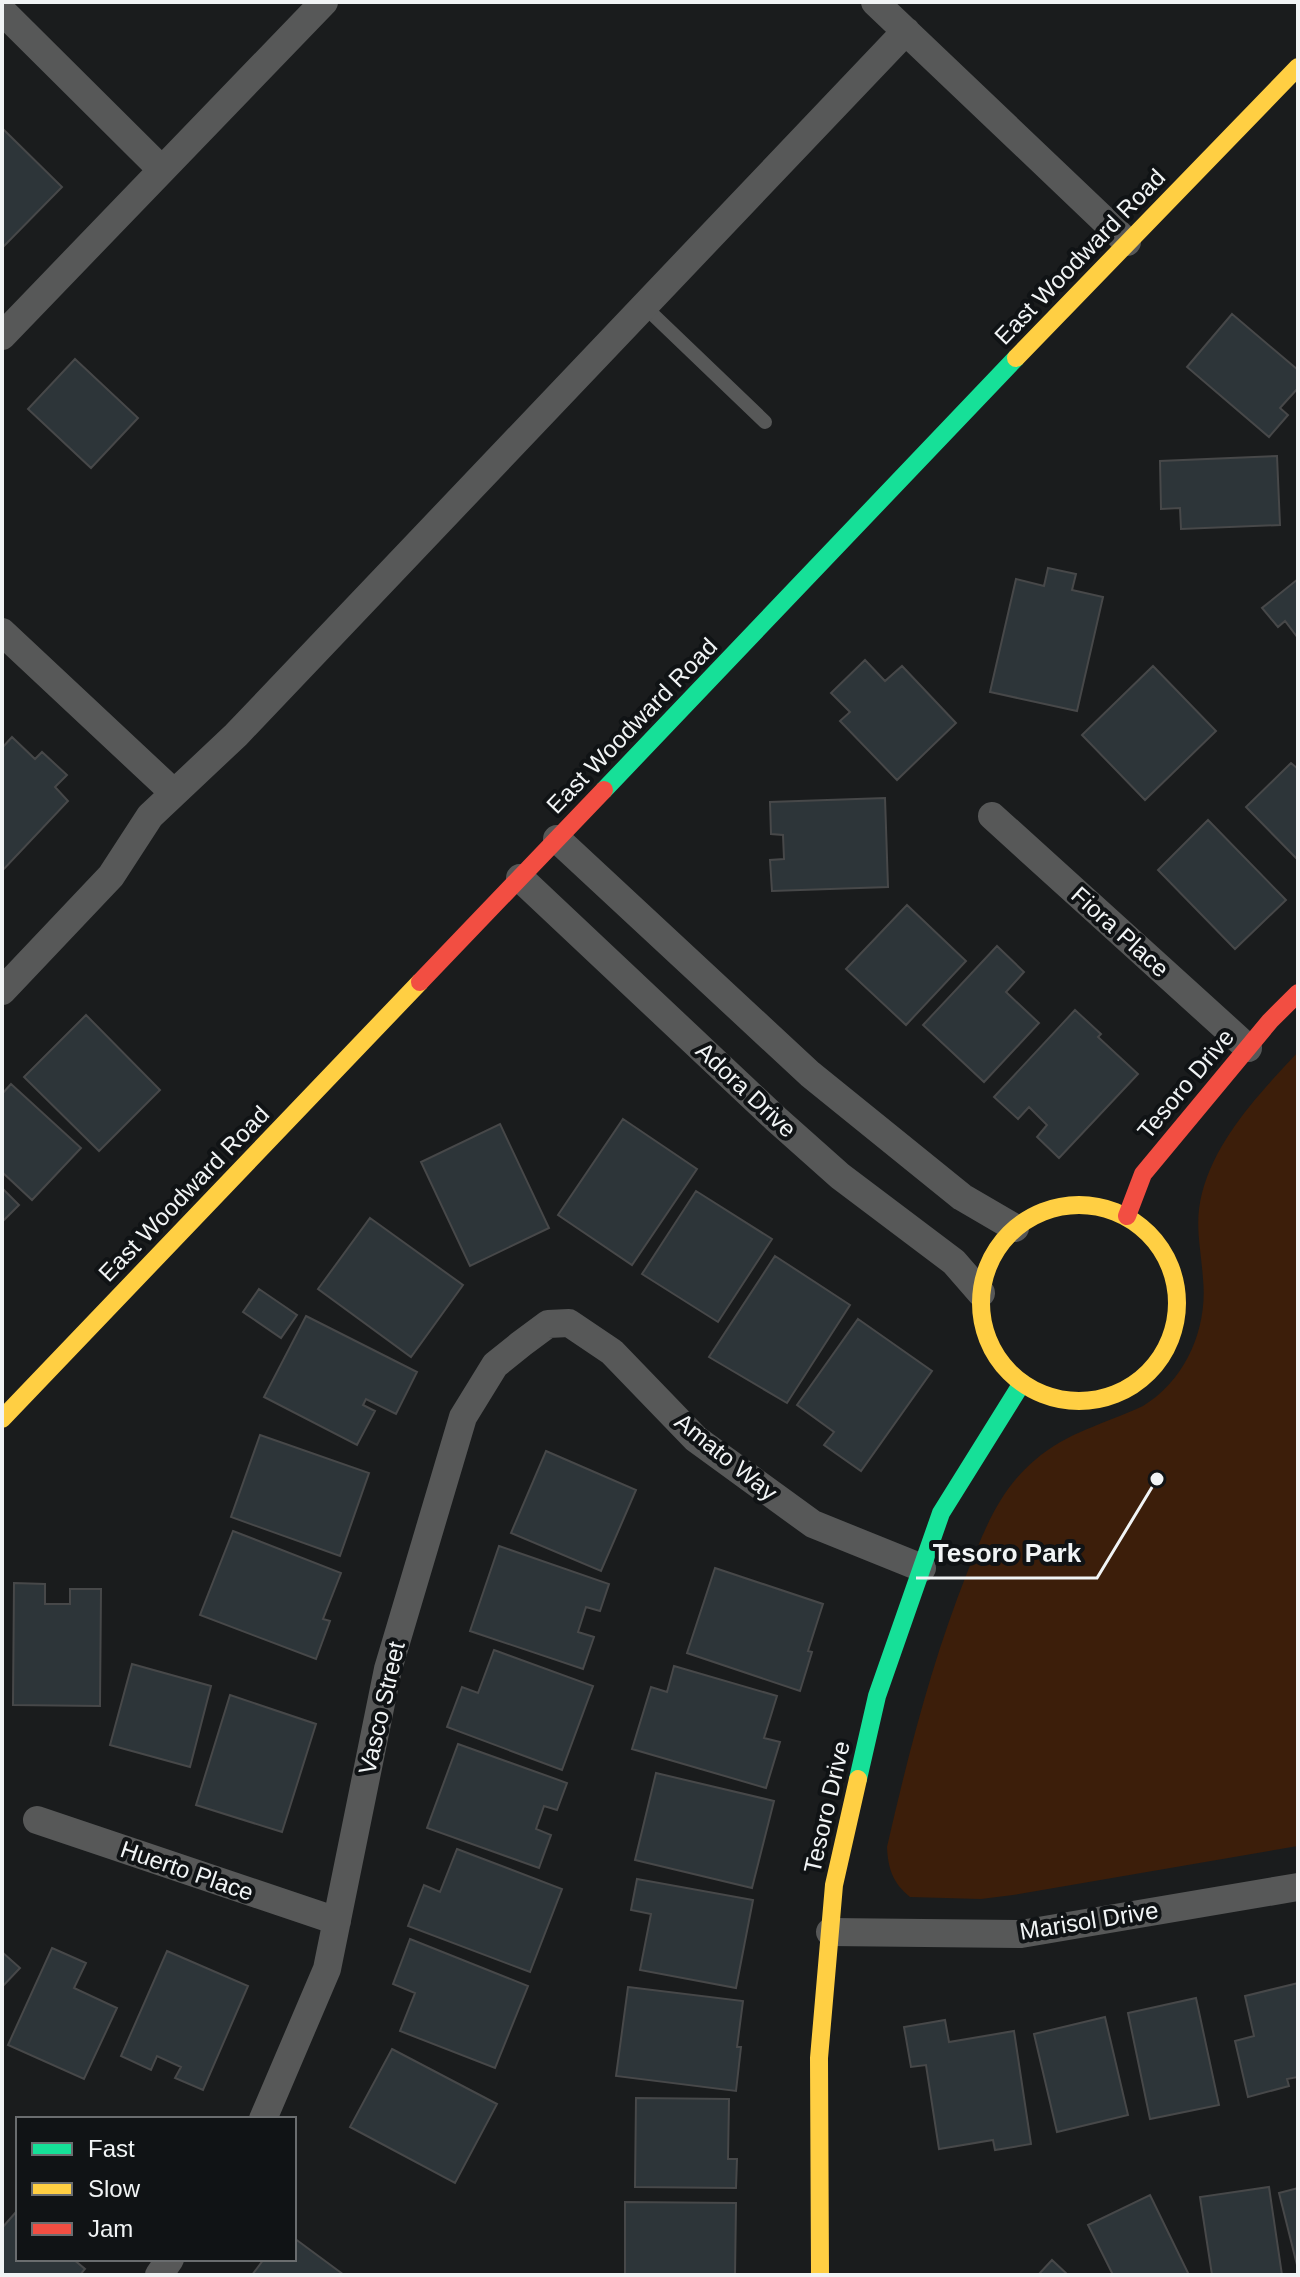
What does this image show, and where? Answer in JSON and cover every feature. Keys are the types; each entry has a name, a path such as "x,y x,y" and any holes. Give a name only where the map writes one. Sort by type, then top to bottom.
{"street":[{"path":"2,336 324,2"},
{"path":"875,2 1127,242"},
{"path":"2,11 162,170"},
{"path":"2,991 111,876 150,816 236,735 906,31"},
{"name":"East Woodward Road","path":"2,1419 1298,67"},
{"path":"2,632 173,792"},
{"name":"Fiora Place","path":"992,816 1248,1048"},
{"path":"557,839 810,1074 962,1197 1015,1228"},
{"name":"Adora Drive","path":"520,878 776,1119 840,1176 954,1262 981,1293"},
{"name":"Tesoro Drive","path":"1127,1216 1143,1174 1298,993"},
{"path":"1069,1204 1098,1205 1127,1216 1152,1235 1170,1262 1178,1293 1176,1325 1163,1355 1142,1379 1114,1395 1093,1400 1082,1402 1050,1397 1022,1383 1003,1365 989,1344 982,1318 981,1293 993,1258 1015,1228 1040,1212 1069,1204"},
{"name":"Amato Way","path":"548,1324 569,1323 612,1352 696,1439 813,1524 922,1568"},
{"name":"Vasco Street","path":"264,2117 327,1969 388,1669 463,1417 495,1365 548,1324"},
{"name":"Tesoro Drive","path":"820,2275 819,2058 834,1885 877,1696 941,1513 1022,1383"},
{"name":"Huerto Place","path":"37,1820 337,1921"},
{"name":"Marisol Drive","path":"830,1932 1021,1934 1298,1887"}],"lane":[{"path":"644,306 765,422"}],"shaded area":[{"path":"1298,1052 1298,1846 1013,1895 981,1899 910,1897 892,1875 887,1847 932,1674 954,1606 986,1527 1012,1484 1047,1450 1073,1435 1143,1406 1171,1382 1182,1367 1198,1334 1202,1316 1204,1297 1198,1215 1209,1173 1241,1117"}],"building":[{"path":"2,130 62,187 2,248"},
{"path":"1232,314 1298,370 1298,388 1280,408 1288,415 1269,437 1187,367"},
{"path":"75,359 138,418 91,468 28,409"},
{"path":"1277,456 1280,525 1181,529 1180,508 1161,509 1160,461"},
{"path":"1048,568 1076,574 1072,590 1103,597 1077,711 990,692 1016,579 1044,586"},
{"path":"1298,579 1298,638 1285,621 1278,627 1262,608"},
{"path":"865,660 885,681 902,666 956,723 897,780 840,721 850,712 831,693"},
{"path":"1153,666 1216,731 1145,800 1082,735"},
{"path":"12,737 35,759 42,752 67,775 55,787 68,801 2,871 2,748"},
{"path":"1291,763 1298,769 1298,860 1246,807"},
{"path":"885,798 888,887 772,891 770,860 784,859 783,835 771,834 770,802"},
{"path":"1208,820 1286,900 1235,949 1158,870"},
{"path":"907,905 966,961 906,1025 846,969"},
{"path":"997,946 1024,972 1006,992 1039,1023 984,1082 923,1025"},
{"path":"1075,1010 1101,1034 1098,1037 1138,1074 1059,1158 1037,1137 1047,1125 1029,1107 1018,1119 994,1097"},
{"path":"86,1015 160,1090 99,1151 24,1077"},
{"path":"11,1084 81,1148 32,1200 2,1172 2,1094"},
{"path":"623,1119 697,1169 632,1265 558,1215"},
{"path":"500,1124 549,1228 470,1266 421,1162"},
{"path":"2,1188 19,1205 2,1222"},
{"path":"696,1191 772,1239 718,1322 642,1274"},
{"path":"370,1218 463,1285 411,1357 318,1289"},
{"path":"775,1256 850,1305 787,1403 709,1357"},
{"path":"259,1289 297,1315 281,1338 243,1312"},
{"path":"306,1316 417,1372 396,1414 366,1399 363,1405 375,1411 357,1445 264,1397"},
{"path":"858,1319 932,1371 861,1471 824,1445 834,1432 797,1405"},
{"path":"260,1435 369,1473 340,1556 231,1517"},
{"path":"546,1451 636,1490 601,1571 511,1533"},
{"path":"233,1531 341,1573 323,1619 330,1621 316,1659 200,1615"},
{"path":"499,1546 609,1584 600,1611 586,1607 578,1632 594,1637 583,1669 470,1631"},
{"path":"715,1568 823,1604 808,1651 812,1652 800,1691 687,1653"},
{"path":"14,1583 45,1584 45,1604 70,1604 70,1589 101,1589 100,1706 13,1705"},
{"path":"494,1650 593,1686 562,1770 447,1727 462,1687 478,1693"},
{"path":"132,1664 211,1686 190,1767 110,1745"},
{"path":"674,1666 777,1696 764,1738 780,1742 766,1788 632,1749 651,1687 667,1692"},
{"path":"230,1695 316,1724 282,1832 196,1805"},
{"path":"458,1744 567,1783 557,1810 544,1806 536,1829 551,1835 539,1868 427,1828"},
{"path":"656,1773 774,1801 752,1888 635,1860"},
{"path":"457,1849 562,1889 530,1972 408,1926 424,1885 440,1892"},
{"path":"637,1879 753,1900 736,1988 640,1970 651,1914 631,1910"},
{"path":"410,1939 528,1986 495,2068 400,2031 415,1993 393,1984"},
{"path":"52,1948 86,1963 74,1988 117,2008 84,2079 8,2045"},
{"path":"167,1951 248,1986 203,2090 175,2078 181,2067 157,2056 151,2070 121,2056"},
{"path":"2,1952 20,1968 2,1987"},
{"path":"1298,1983 1298,2077 1287,2079 1289,2086 1248,2097 1235,2041 1254,2036 1245,1996"},
{"path":"628,1987 743,2001 737,2047 741,2047 736,2091 616,2076"},
{"path":"1196,1998 1219,2105 1150,2119 1128,2013"},
{"path":"1105,2017 1128,2115 1057,2132 1034,2034"},
{"path":"945,2020 949,2042 1014,2031 1031,2144 995,2150 993,2140 939,2149 926,2065 911,2067 904,2027"},
{"path":"392,2049 497,2104 455,2183 350,2127"},
{"path":"636,2098 729,2099 728,2159 737,2159 736,2188 635,2187"},
{"path":"1269,2187 1282,2275 1212,2275 1200,2197"},
{"path":"1298,2188 1298,2269 1279,2193"},
{"path":"1150,2195 1189,2275 1113,2275 1088,2225"},
{"path":"625,2202 736,2203 735,2275 625,2275"},
{"path":"16,2212 16,2261 75,2261 85,2269 80,2275 2,2275 2,2228"},
{"path":"296,2239 344,2275 252,2275 262,2261 296,2261"},
{"path":"1052,2260 1068,2275 1038,2275"}],"traffic: fast":[{"path":"604,790 1016,358"},
{"path":"858,1779 877,1696 941,1513 1022,1383"}],"traffic: slow":[{"path":"1016,358 1298,67"},
{"path":"2,1419 420,982"},
{"path":"1079,1205 1117,1212 1134,1221 1148,1234 1161,1248 1170,1265 1177,1303 1170,1341 1161,1358 1148,1372 1134,1385 1117,1394 1079,1401 1041,1394 1024,1385 1010,1372 997,1358 988,1341 981,1303 988,1265 997,1248 1010,1234 1024,1221 1041,1212 1079,1205"},
{"path":"820,2275 819,2058 834,1885 858,1779"}],"traffic: jam":[{"path":"420,982 604,790"},
{"path":"1127,1216 1143,1174 1270,1021 1298,993"}],"place":[{"name":"Tesoro Park","path":"1157,1479"}]}
